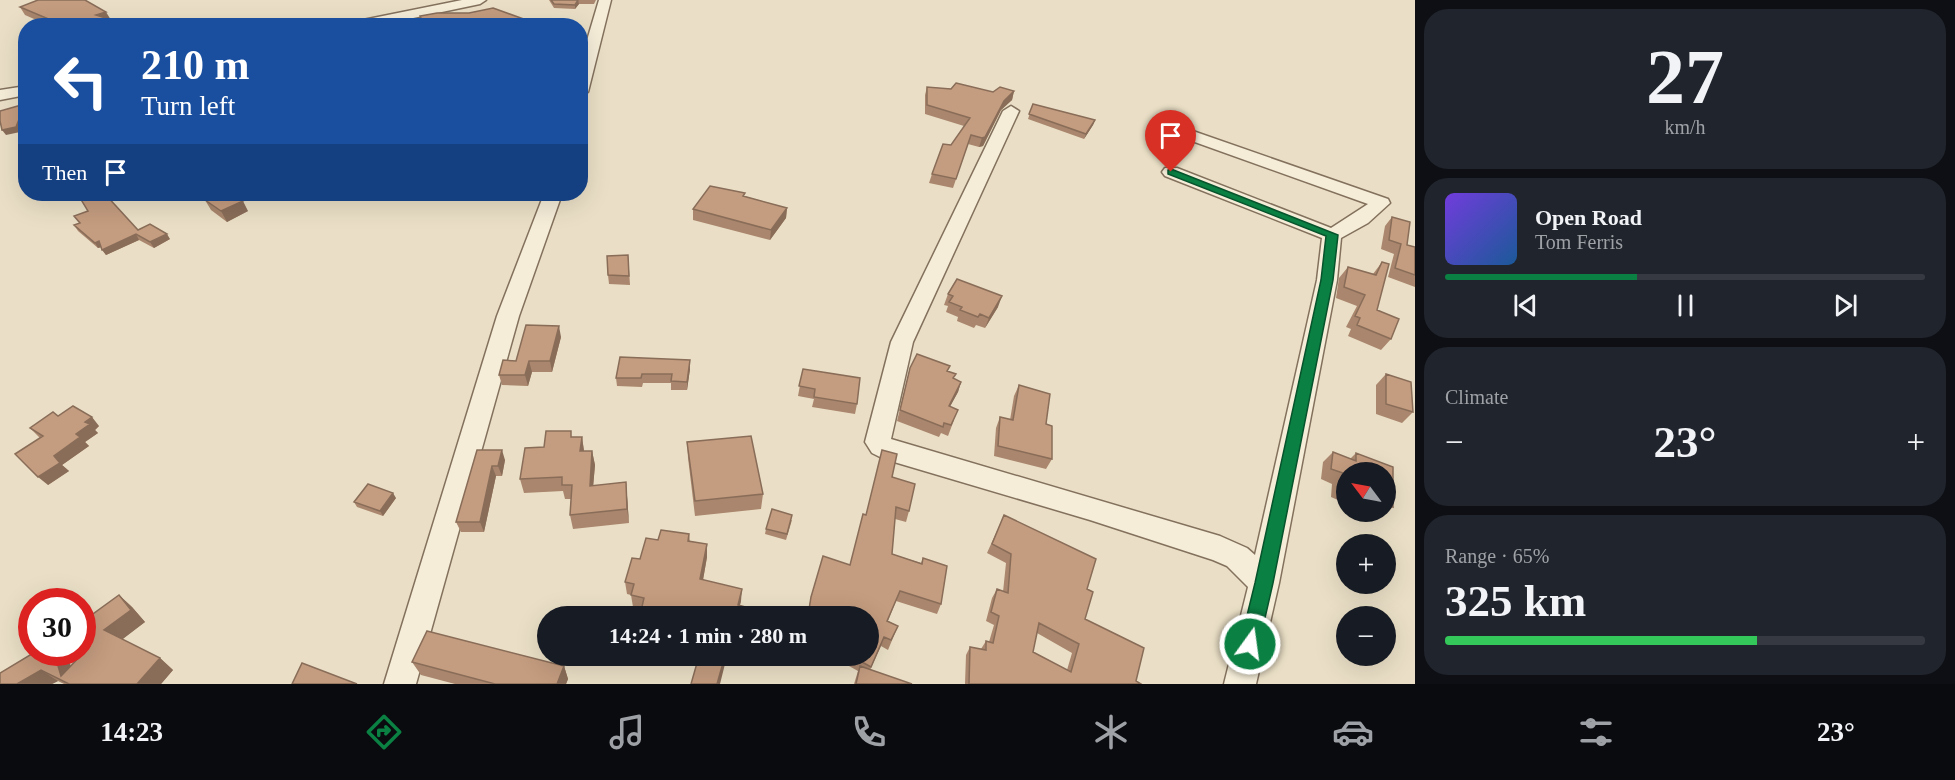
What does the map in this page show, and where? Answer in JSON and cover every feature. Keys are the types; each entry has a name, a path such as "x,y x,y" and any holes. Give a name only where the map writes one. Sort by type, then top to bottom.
{"street":[{"path":"392,18 480,0"},
{"path":"588,63 605,0"},
{"path":"0,95 18,92"},
{"path":"1011,111 902,342 878,442 893,452 1090,508 1220,549 1238,557 1264,583"},
{"path":"1184,133 1382,202 1361,219 1332,235"},
{"path":"1171,172 1332,235"},
{"path":"400,684 508,316 550,201"},
{"path":"1240,684 1264,583 1327,280 1332,235"}],"building":[{"path":"38,0 85,0 106,12 96,15 106,18 46,18 20,7"},
{"path":"551,0 578,0 575,5 554,4"},
{"path":"493,8 521,18 421,18 420,16 437,13 469,13"},
{"path":"956,83 993,92 1000,87 1014,91 1004,101 985,137 971,135 956,179 932,174 943,144 951,145 970,118 927,105 927,87 951,89"},
{"path":"1033,104 1095,120 1086,134 1029,114"},
{"path":"18,106 16,127 2,130 0,111"},
{"path":"710,186 745,193 743,196 787,208 771,230 693,209"},
{"path":"82,201 111,201 138,230 150,224 167,234 150,242 136,234 102,250 99,241 95,243 74,225 80,223 74,216 88,211"},
{"path":"206,201 243,201 221,211"},
{"path":"1392,217 1410,222 1407,245 1415,247 1415,275 1395,268 1401,244 1389,240"},
{"path":"628,255 629,276 608,275 607,256"},
{"path":"1382,262 1389,264 1377,310 1399,319 1391,339 1357,325 1360,318 1355,316 1365,295 1344,287 1348,267 1376,275"},
{"path":"957,279 1002,296 989,318 980,314 978,317 960,310 962,307 949,302 953,296 948,294"},
{"path":"526,325 559,326 550,361 529,361 525,375 499,375 503,360 516,361"},
{"path":"917,354 950,366 947,371 956,374 953,378 961,382 949,406 958,410 951,425 944,423 943,427 900,410 910,368"},
{"path":"620,357 690,360 687,382 671,381 672,374 642,374 641,378 616,378"},
{"path":"803,369 860,378 857,404 814,397 815,389 799,386"},
{"path":"1386,374 1411,382 1413,412 1386,404"},
{"path":"1019,385 1050,394 1046,424 1052,426 1052,459 998,446 1000,417 1013,420"},
{"path":"73,406 92,417 85,422 90,424 76,434 80,437 54,456 60,463 38,477 15,454 43,436 30,428 53,412 58,416"},
{"path":"546,431 571,431 571,437 582,437 580,451 592,451 590,486 626,482 627,509 570,515 572,485 562,485 562,477 520,479 525,448 544,447"},
{"path":"751,436 763,494 695,501 687,442"},
{"path":"477,450 502,450 498,466 492,466 480,522 456,522"},
{"path":"882,450 897,454 892,477 915,484 909,511 896,507 892,554 922,564 923,558 947,566 941,604 900,591 887,621 898,626 891,640 884,637 879,649 879,606 810,606 823,556 850,565 863,514 866,515"},
{"path":"1333,452 1356,461 1356,453 1380,462 1336,462 1336,471 1331,469"},
{"path":"368,484 393,493 380,511 354,502"},
{"path":"772,509 792,515 787,534 766,529"},
{"path":"1004,515 1096,559 1087,589 1093,592 1085,619 1144,648 1136,681 1141,684 969,684 970,647 986,650 986,641 993,643 999,616 991,612 997,589 1008,593 1011,554 992,544","holes":["1039,623 1079,644 1071,672 1033,652"]},
{"path":"661,530 689,534 688,541 707,544 700,579 742,589 738,605 742,606 642,606 644,598 631,595 634,584 625,582 632,558 640,559 646,538 658,540"},
{"path":"119,595 131,610 104,630 160,658 137,684 69,684 41,670 17,684 0,684 0,673 18,662 18,666 58,666 61,676 71,666 96,666 96,612"},
{"path":"427,631 537,659 537,666 564,666 557,684 495,684 412,662"},
{"path":"302,663 357,684 292,684"},
{"path":"696,666 722,666 717,684 691,684"},
{"path":"860,666 912,684 856,684"}],"route":[{"path":"1171,172 1332,235 1327,280 1250,644"}]}
